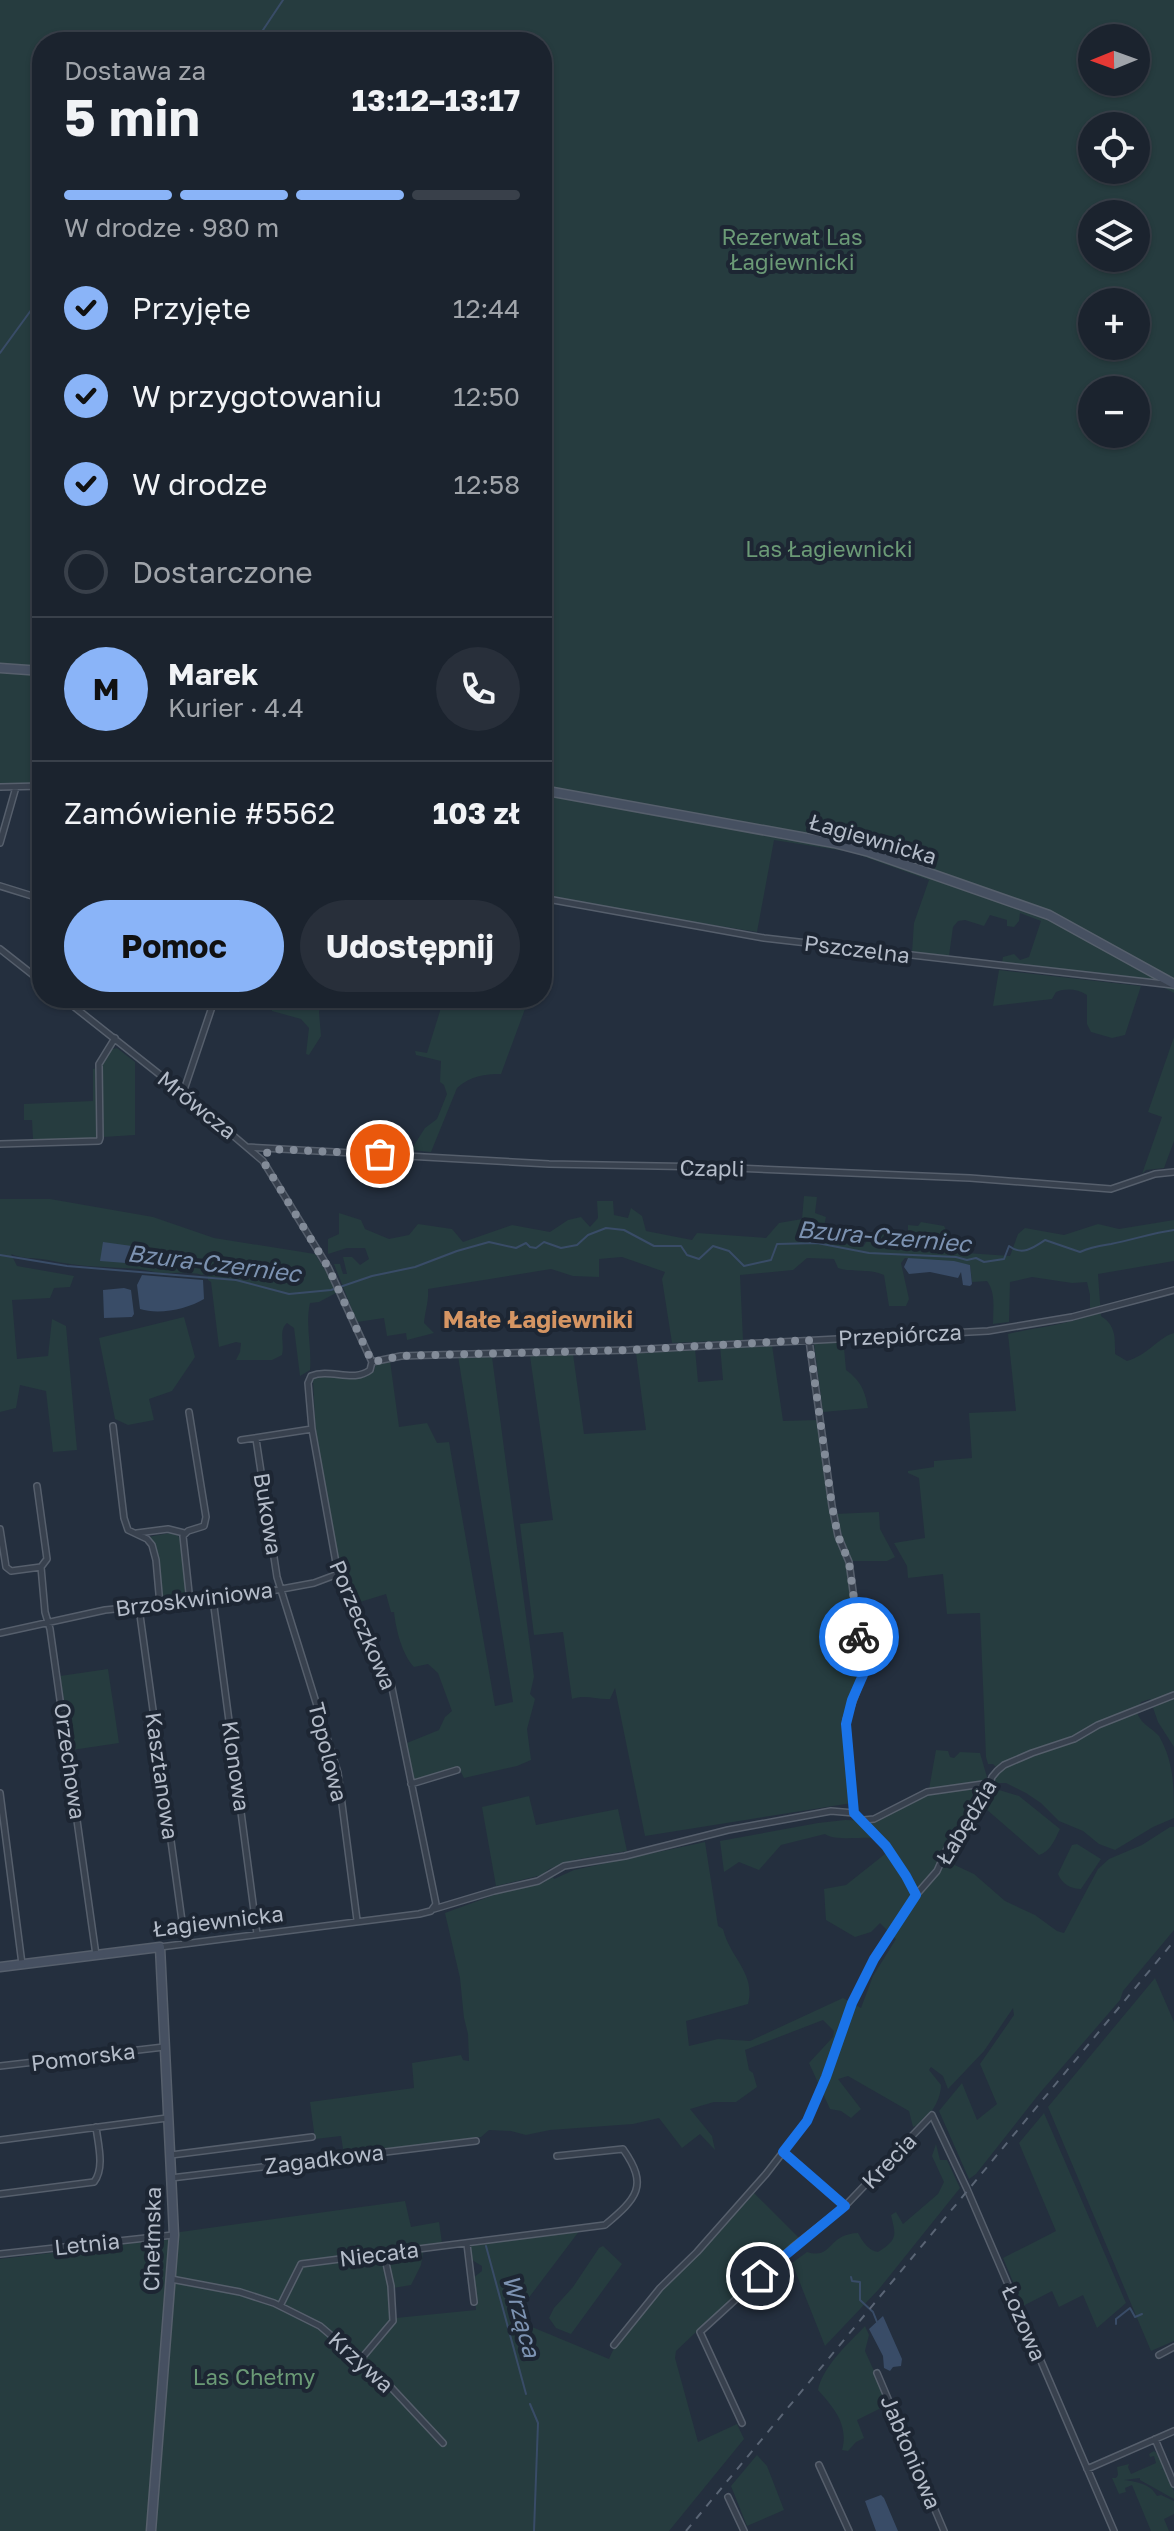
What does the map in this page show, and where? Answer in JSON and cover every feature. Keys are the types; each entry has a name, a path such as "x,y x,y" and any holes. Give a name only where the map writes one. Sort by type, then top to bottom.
{"street":[{"path":"0,668 32,670"},
{"path":"0,787 32,786"},
{"path":"0,843 16,787"},
{"name":"Łagiewnicka","path":"552,792 869,852 1059,919 1174,985"},
{"path":"0,886 32,896"},
{"name":"Pszczelna","path":"552,900 764,938 1174,985"},
{"path":"0,949 32,974"},
{"name":"Mrówcza","path":"76,1008 263,1161 335,1281 372,1362"},
{"path":"183,1093 212,1008"},
{"path":"2,1144 99,1141 99,1064 115,1038"},
{"name":"Czapli","path":"247,1147 549,1164 970,1178 1111,1189 1155,1174 1174,1172"},
{"path":"263,1161 269,1149"},
{"name":"Przepiórcza","path":"308,1390 309,1379 314,1374 360,1376 370,1370 372,1362 417,1355 629,1350 988,1331 1072,1317 1174,1290"},
{"path":"809,1340 832,1506 838,1536 849,1562 864,1671 846,1720 854,1813 886,1846 916,1895"},
{"name":"Porzeczkowa","path":"308,1390 338,1574 349,1591 391,1683 435,1907"},
{"path":"136,1534 168,1529 184,1533 205,1524 189,1412"},
{"path":"113,1426 124,1518 128,1530 147,1539 154,1550 160,1606"},
{"path":"241,1440 312,1429"},
{"name":"Bukowa","path":"256,1439 281,1588"},
{"name":"Orzechowa","path":"37,1486 47,1559 41,1567 45,1612 96,1955"},
{"path":"0,1529 6,1567 11,1571 41,1567"},
{"path":"184,1533 190,1602"},
{"name":"Brzoskwiniowa","path":"0,1633 79,1615 244,1596 314,1583 338,1574"},
{"name":"Topolowa","path":"281,1588 335,1758 357,1920"},
{"name":"Klonowa","path":"213,1599 257,1934"},
{"name":"Kasztanowa","path":"139,1608 185,1943"},
{"name":"Łabędzia","path":"614,2345 807,2121 852,2003 874,1959 916,1895 937,1871 949,1844 986,1796 992,1777 1004,1765 1074,1739 1098,1725 1174,1695"},
{"path":"411,1784 457,1770"},
{"path":"863,1821 874,1819 927,1792 991,1783"},
{"path":"0,1793 22,1964"},
{"name":"Łagiewnicka","path":"0,1967 419,1914 435,1907 538,1881 564,1866 625,1856 728,1830 831,1811 854,1813"},
{"name":"Chełmska","path":"151,2531 174,2235 160,1947"},
{"name":"Pomorska","path":"0,2066 165,2047"},
{"name":"Krecia","path":"742,2423 700,2332 793,2247 845,2206 932,2115"},
{"name":"Łozowa","path":"932,2115 968,2191 1114,2531"},
{"path":"0,2140 168,2118"},
{"path":"0,2194 94,2182 100,2169 96,2127"},
{"path":"170,2155 312,2137"},
{"name":"Zagadkowa","path":"171,2178 476,2141"},
{"name":"Niecała","path":"280,2306 301,2264 605,2225 631,2200 637,2188 638,2175 623,2149 557,2156"},
{"path":"783,2152 845,2206"},
{"name":"Letnia","path":"0,2254 174,2235"},
{"path":"467,2244 474,2302"},
{"path":"361,2359 393,2321 391,2286 384,2254"},
{"name":"Krzywa","path":"171,2279 240,2292 280,2306 330,2332 387,2383 443,2443"},
{"path":"1159,2355 1174,2347"},
{"name":"Jabłoniowa","path":"877,2373 944,2531"},
{"path":"1087,2469 1174,2431"},
{"path":"1155,2439 1174,2484"},
{"path":"819,2465 849,2531"},
{"path":"728,2497 744,2531"}],"green space":[{"name":"Las Łagiewnicki","path":"0,0 1174,0 1174,993 1150,980 1002,963 1003,957 1014,954 1020,960 1029,957 1041,921 1020,913 1014,927 1007,926 1007,920 990,915 984,926 958,921 953,927 949,956 912,953 914,923 929,880 851,852 774,840 757,932 552,900 552,32 32,32 32,783 0,784"},
{"path":"999,970 1141,986 1125,1035 1112,1038 1091,1032 1087,1024 1087,995 1076,990 1056,992 1052,999 993,1006"},
{"path":"271,1008 320,1008 321,1036 309,1055 306,1054 309,1028 301,1019 272,1011"},
{"path":"441,1008 525,1008 501,1074 478,1076 457,1088 431,1152 411,1150 425,1128 437,1119 447,1094 440,1082 441,1061 416,1055 415,1051 427,1053"},
{"path":"1174,1037 1174,1141 1164,1168 1146,1170 1142,1174 1162,1117 1148,1112"},
{"path":"117,1048 135,1062 135,1135 103,1137 101,1064 109,1050"},
{"path":"97,1068 99,1135 95,1140 33,1139 32,1120 24,1120 24,1104 93,1101 93,1069"},
{"path":"804,1196 817,1197 815,1213 826,1217 825,1240 863,1247 873,1231 908,1238 908,1225 918,1226 921,1222 944,1226 949,1236 923,1242 923,1250 1010,1256 1018,1234 1025,1228 1064,1235 1098,1224 1119,1229 1174,1220 1174,1261 1098,1274 1101,1316 1112,1328 1115,1354 1127,1361 1174,1333 1174,1747 1158,1722 1150,1699 1141,1702 1137,1713 1159,1736 1168,1755 1174,1818 1115,1850 1059,1821 1026,1793 993,1780 997,1768 988,1764 986,1757 980,1613 947,1614 943,1574 908,1578 907,1566 894,1543 925,1538 919,1478 908,1471 934,1467 934,1461 972,1458 969,1413 1016,1411 1008,1334 1090,1315 1087,1282 1032,1277 1010,1282 1009,1322 993,1324 992,1291 987,1281 972,1282 970,1265 905,1258 901,1263 909,1299 906,1306 889,1306 884,1275 838,1268 834,1259 807,1258 793,1270 740,1275 743,1340 672,1343 662,1279 665,1272 622,1257 599,1259 599,1277 573,1276 551,1269 428,1289 424,1323 434,1333 407,1340 406,1333 387,1336 384,1318 357,1322 334,1264 340,1264 343,1274 347,1274 343,1257 352,1257 360,1265 369,1259 365,1248 347,1248 328,1254 328,1239 339,1234 339,1213 361,1220 365,1229 389,1239 409,1235 418,1224 452,1229 463,1242 512,1225 550,1232 568,1220 581,1217 590,1227 598,1218 597,1201 613,1201 614,1215 628,1218 631,1208 642,1216 646,1231 692,1240 697,1233 766,1238 779,1223 802,1219"},
{"path":"0,1199 50,1199 153,1217 214,1238 315,1254 334,1284 336,1293 310,1303 310,1370 300,1376 294,1328 287,1323 283,1330 282,1355 272,1360 236,1360 241,1343 219,1347 211,1282 207,1273 159,1273 70,1264 11,1254 17,1266 74,1276 70,1287 54,1288 50,1298 12,1300 17,1359 48,1356 52,1319 66,1326 77,1450 53,1452 46,1391 20,1385 16,1408 0,1412"},
{"path":"184,1317 195,1357 172,1391 149,1399 154,1420 128,1425 115,1419 99,1338"},
{"path":"841,1340 846,1370 862,1387 868,1408 823,1412 814,1343"},
{"path":"772,1345 783,1421 817,1420 829,1509 847,1567 861,1670 843,1720 852,1803 645,1836 615,1688 610,1699 572,1699 563,1632 534,1635 520,1524 553,1520 530,1356 573,1354 584,1434 646,1430 636,1353 695,1349 698,1382 723,1380 720,1346"},
{"path":"458,1356 492,1357 534,1677 530,1694 535,1699 527,1729 531,1760 464,1778 458,1766 414,1782 407,1743 439,1730 452,1711 438,1673 428,1664 414,1667 406,1655 386,1594 360,1602 342,1571 337,1558 316,1438 313,1380 315,1376 363,1378 374,1371 376,1363 390,1361 399,1427 427,1423 437,1443 449,1442 495,1706 513,1702"},
{"path":"879,1512 880,1529 895,1557 887,1561 851,1561 835,1514"},
{"path":"175,1532 181,1540 188,1597 171,1602 160,1597 154,1546 148,1537"},
{"path":"108,1669 119,1743 72,1750 60,1676"},
{"path":"936,1750 948,1751 954,1758 960,1752 980,1753 987,1777 986,1786 1019,1796 1060,1829 1050,1848 1039,1855 978,1802 943,1852 946,1861 974,1874 1005,1901 1035,1915 1057,1931 1064,1933 1098,1869 1109,1859 1174,1827 1174,1930 1123,1991 1120,2000 969,2179 939,2111 962,2083 977,2120 997,2104 980,2064 1014,2015 1013,2008 984,2051 948,2089 943,2076 931,2067 929,2070 941,2085 939,2097 928,2115 913,2127 909,2111 848,2076 838,2079 861,2109 851,2118 841,2111 830,2109 809,2063 833,2037 834,2031 823,2020 745,2050 757,2087 736,2102 714,2102 690,2109 712,2136 715,2150 700,2134 682,2148 659,2118 633,2124 550,2130 526,2135 489,2130 481,2137 344,2155 341,2136 315,2139 310,2102 414,2088 412,2063 461,2055 463,2060 469,2061 460,1978 445,1913 502,1892 545,1882 552,1875 554,1879 574,1870 705,1842 718,1926 723,1929 745,1974 750,1993 748,2004 686,2021 689,2046 718,2039 750,2041 843,1998 861,2008 873,1976 896,1939 880,1923 871,1932 855,1937 826,1920 824,1889 846,1885 885,1854 874,1838 841,1838 825,1834 781,1845 759,1870 739,1862 724,1872 720,1841 818,1823 876,1821 928,1795"},
{"path":"529,1796 536,1825 618,1809 627,1851 574,1860 549,1869 542,1875 496,1886 482,1807"},
{"path":"1077,1844 1101,1859 1081,1889 1067,1885 1058,1874 1072,1845"},
{"path":"1155,1978 1174,2022 1174,2341 1151,2351 1048,2107"},
{"path":"1044,2113 1126,2303 1097,2328 1083,2295 1059,2307 1052,2291 1023,2306 1003,2258 1056,2231 1019,2143"},
{"path":"936,2144 940,2160 947,2160 960,2188 879,2289 825,2346 792,2263 807,2252 822,2253 848,2234 858,2233 869,2248 878,2252 889,2244 894,2236 891,2215 896,2212 903,2224 938,2194 944,2182 932,2156"},
{"name":"Las Chełmy","path":"753,2192 800,2239 676,2351 675,2358 698,2442 737,2424 744,2439 669,2531 0,2531 0,2259 168,2239 180,2232 405,2201 411,2227 439,2222 442,2243 424,2246 421,2265 411,2285 393,2288 396,2318 476,2310 473,2278 482,2271 482,2266 472,2260 471,2245 580,2230 518,2312 520,2322 609,2359 614,2348 654,2298"},
{"path":"603,2246 622,2264 571,2334 556,2328 549,2318 554,2308"},
{"path":"865,2326 869,2335 865,2351 889,2404 857,2420 864,2438 848,2451 842,2450 844,2441 839,2417 818,2390 831,2364"},
{"path":"1154,2451 1164,2468 1160,2470 1165,2469 1174,2499 1140,2478 1124,2480 1142,2484 1151,2488 1157,2496 1174,2501 1174,2514 1164,2519 1169,2531 1151,2531 1132,2485 1119,2494 1112,2478 1118,2475 1117,2467 1129,2464 1131,2474 1156,2463 1154,2456 1150,2457 1149,2454"},
{"path":"757,2455 767,2466 784,2510 747,2526 731,2486"}],"water":[{"path":"103,1242 139,1247 139,1264 100,1261"},
{"path":"908,1258 970,1265 972,1284 963,1285 961,1272 958,1278 930,1272 909,1274 904,1267"},
{"path":"142,1275 203,1280 204,1299 173,1310 140,1309 137,1285"},
{"path":"103,1290 131,1290 132,1317 104,1318"},
{"path":"883,2316 902,2359 901,2366 893,2367 890,2371 884,2368 883,2356 869,2329"},
{"path":"881,2495 898,2531 876,2531 865,2501"}],"waterway":[{"path":"262,32 283,0"},
{"path":"0,353 32,309"},
{"name":"Bzura-Czerniec","path":"0,1255 67,1266 236,1280 289,1294 331,1290 372,1276 415,1267 489,1242 516,1248 526,1243 536,1248 544,1242 561,1248 577,1245 588,1235 606,1228 624,1230 654,1246 681,1246 687,1255 699,1259 713,1246 729,1251 744,1266 771,1260 777,1244 817,1243 869,1253 967,1260 976,1258 984,1262 1004,1259 1009,1246 1023,1251 1045,1240 1080,1252 1174,1230"},
{"name":"Wrząca","path":"486,2246 526,2394"},
{"path":"851,2277 852,2281 860,2282 860,2300 873,2312 877,2322"},
{"path":"1116,2324 1116,2319 1130,2308 1135,2317 1142,2314"},
{"name":"Wrząca","path":"530,2404 538,2423 534,2531"}],"railway":[{"path":"686,2531 1174,1941"}],"way so far":[{"path":"380,1154 269,1149 263,1161 328,1267 372,1362 401,1356 629,1350 809,1340 832,1506 838,1536 849,1562 859,1637"}],"district":[{"name":"Małe Łagiewniki","path":"538,1320"}],"route":[{"path":"760,2276 845,2206 783,2152 807,2121 852,2003 874,1959 916,1895 886,1846 854,1813 846,1724 864,1671 859,1637"}],"park label":[{"name":"Rezerwat Las Łagiewnicki","path":"792,250"}]}
